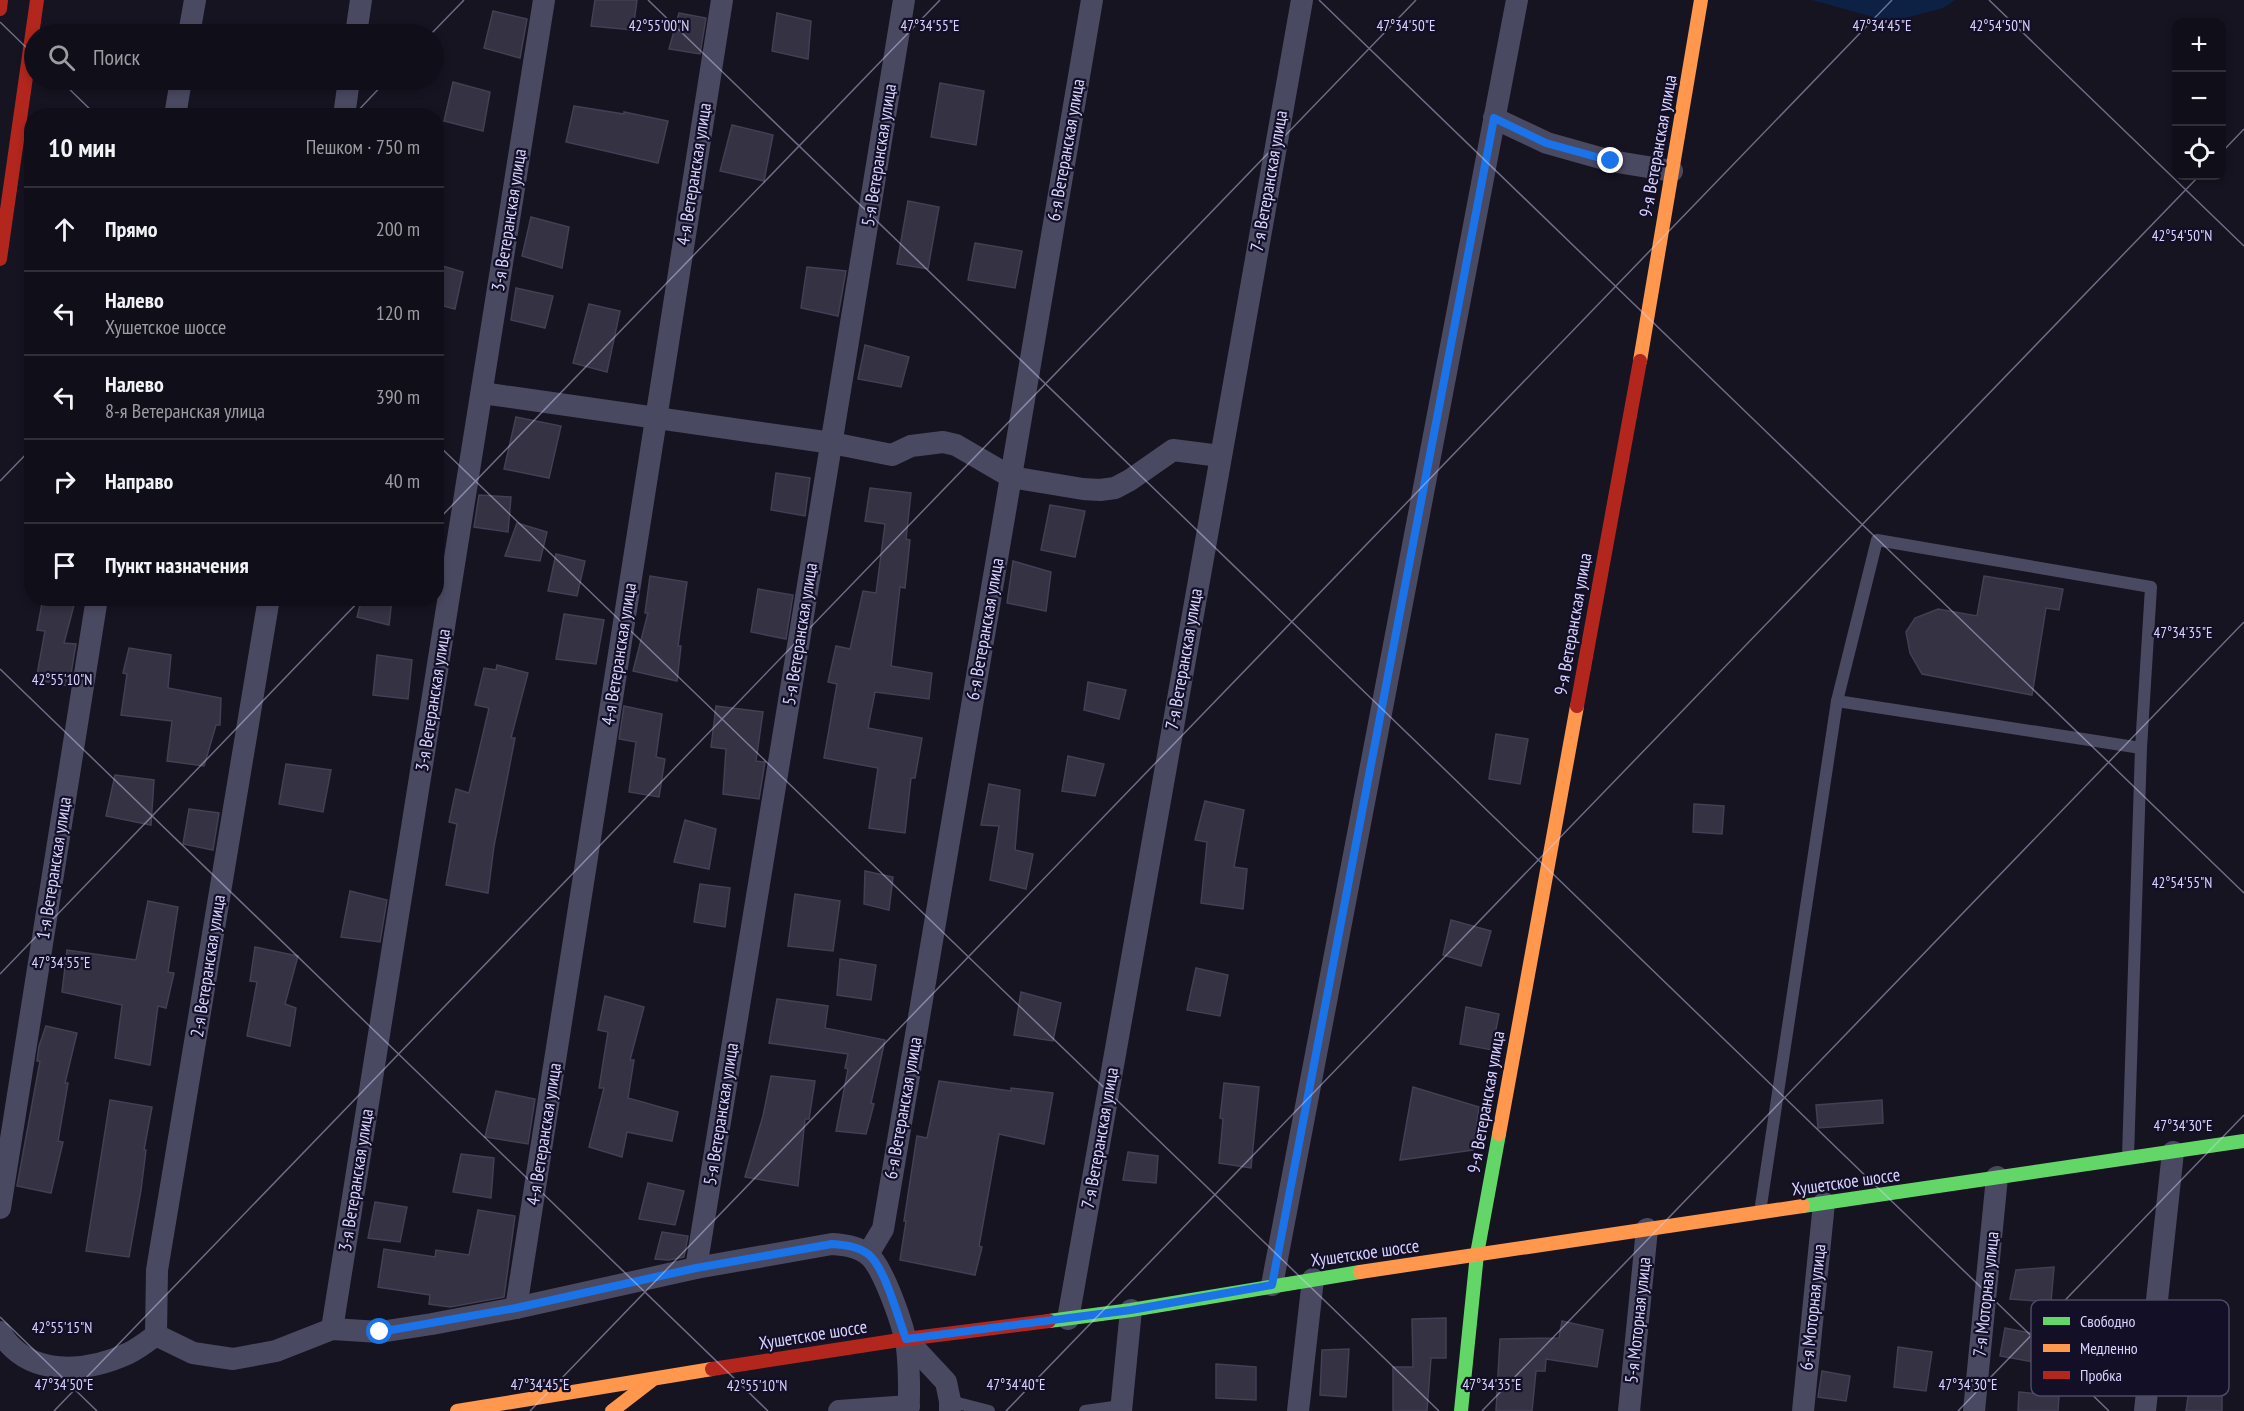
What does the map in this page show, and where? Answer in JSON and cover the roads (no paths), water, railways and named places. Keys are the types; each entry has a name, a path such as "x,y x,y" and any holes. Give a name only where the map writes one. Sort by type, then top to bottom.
{"main road":[{"path":"0,9 1,0"},
{"path":"34,24 37,0"},
{"name":"9-я Ветеранская улица","path":"1461,1411 1477,1254 1701,0"},
{"path":"0,259 24,90"},
{"name":"Хушетское шоссе","path":"457,1411 906,1339 1131,1310 1272,1285 2244,1141"},
{"path":"612,1411 654,1379"},
{"path":"554,1411 555,1395"}],"street":[{"path":"191,24 195,0"},
{"path":"357,24 361,0"},
{"name":"3-я Ветеранская улица","path":"332,1329 544,0"},
{"name":"4-я Ветеранская улица","path":"516,1308 722,0"},
{"name":"5-я Ветеранская улица","path":"696,1268 904,0"},
{"name":"6-я Ветеранская улица","path":"868,1254 883,1228 1092,0"},
{"name":"7-я Ветеранская улица","path":"1068,1319 1302,0"},
{"path":"1272,1285 1517,0"},
{"path":"176,108 179,90"},
{"path":"345,108 348,90"},
{"path":"1494,118 1546,143 1611,161 1672,171"},
{"path":"482,393 831,443 892,454 911,447 943,442 956,445 1011,477 1100,490 1114,488 1130,480 1173,450 1221,456"},
{"name":"1-я Ветеранская улица","path":"0,1208 96,606"},
{"name":"2-я Ветеранская улица","path":"156,1335 158,1270 268,606"},
{"path":"2157,1300 2173,1152"},
{"name":"7-я Моторная улица","path":"1974,1411 1997,1178"},
{"name":"6-я Моторная улица","path":"1803,1411 1824,1203"},
{"name":"5-я Моторная улица","path":"1629,1411 1647,1229"},
{"path":"3,1337 22,1356 43,1366 74,1369 102,1363 130,1353 156,1335 193,1353 233,1359 276,1352 332,1329 380,1332 516,1308 696,1268 832,1244 852,1246 868,1254 877,1265 886,1283 906,1339 908,1408 839,1411"},
{"path":"1298,1411 1313,1279"},
{"path":"1121,1409 1131,1310"},
{"path":"906,1339 946,1382 950,1406"},
{"path":"2145,1411 2147,1396"}],"lane":[{"path":"1760,1212 1837,700 1877,540 2151,587 2141,748 2128,1158"},
{"path":"1837,700 2141,748"},
{"path":"950,1406 989,1411"},
{"path":"1085,1411 1121,1409"}],"water":[{"path":"1812,0 1955,0 1943,8 1891,22"}]}
